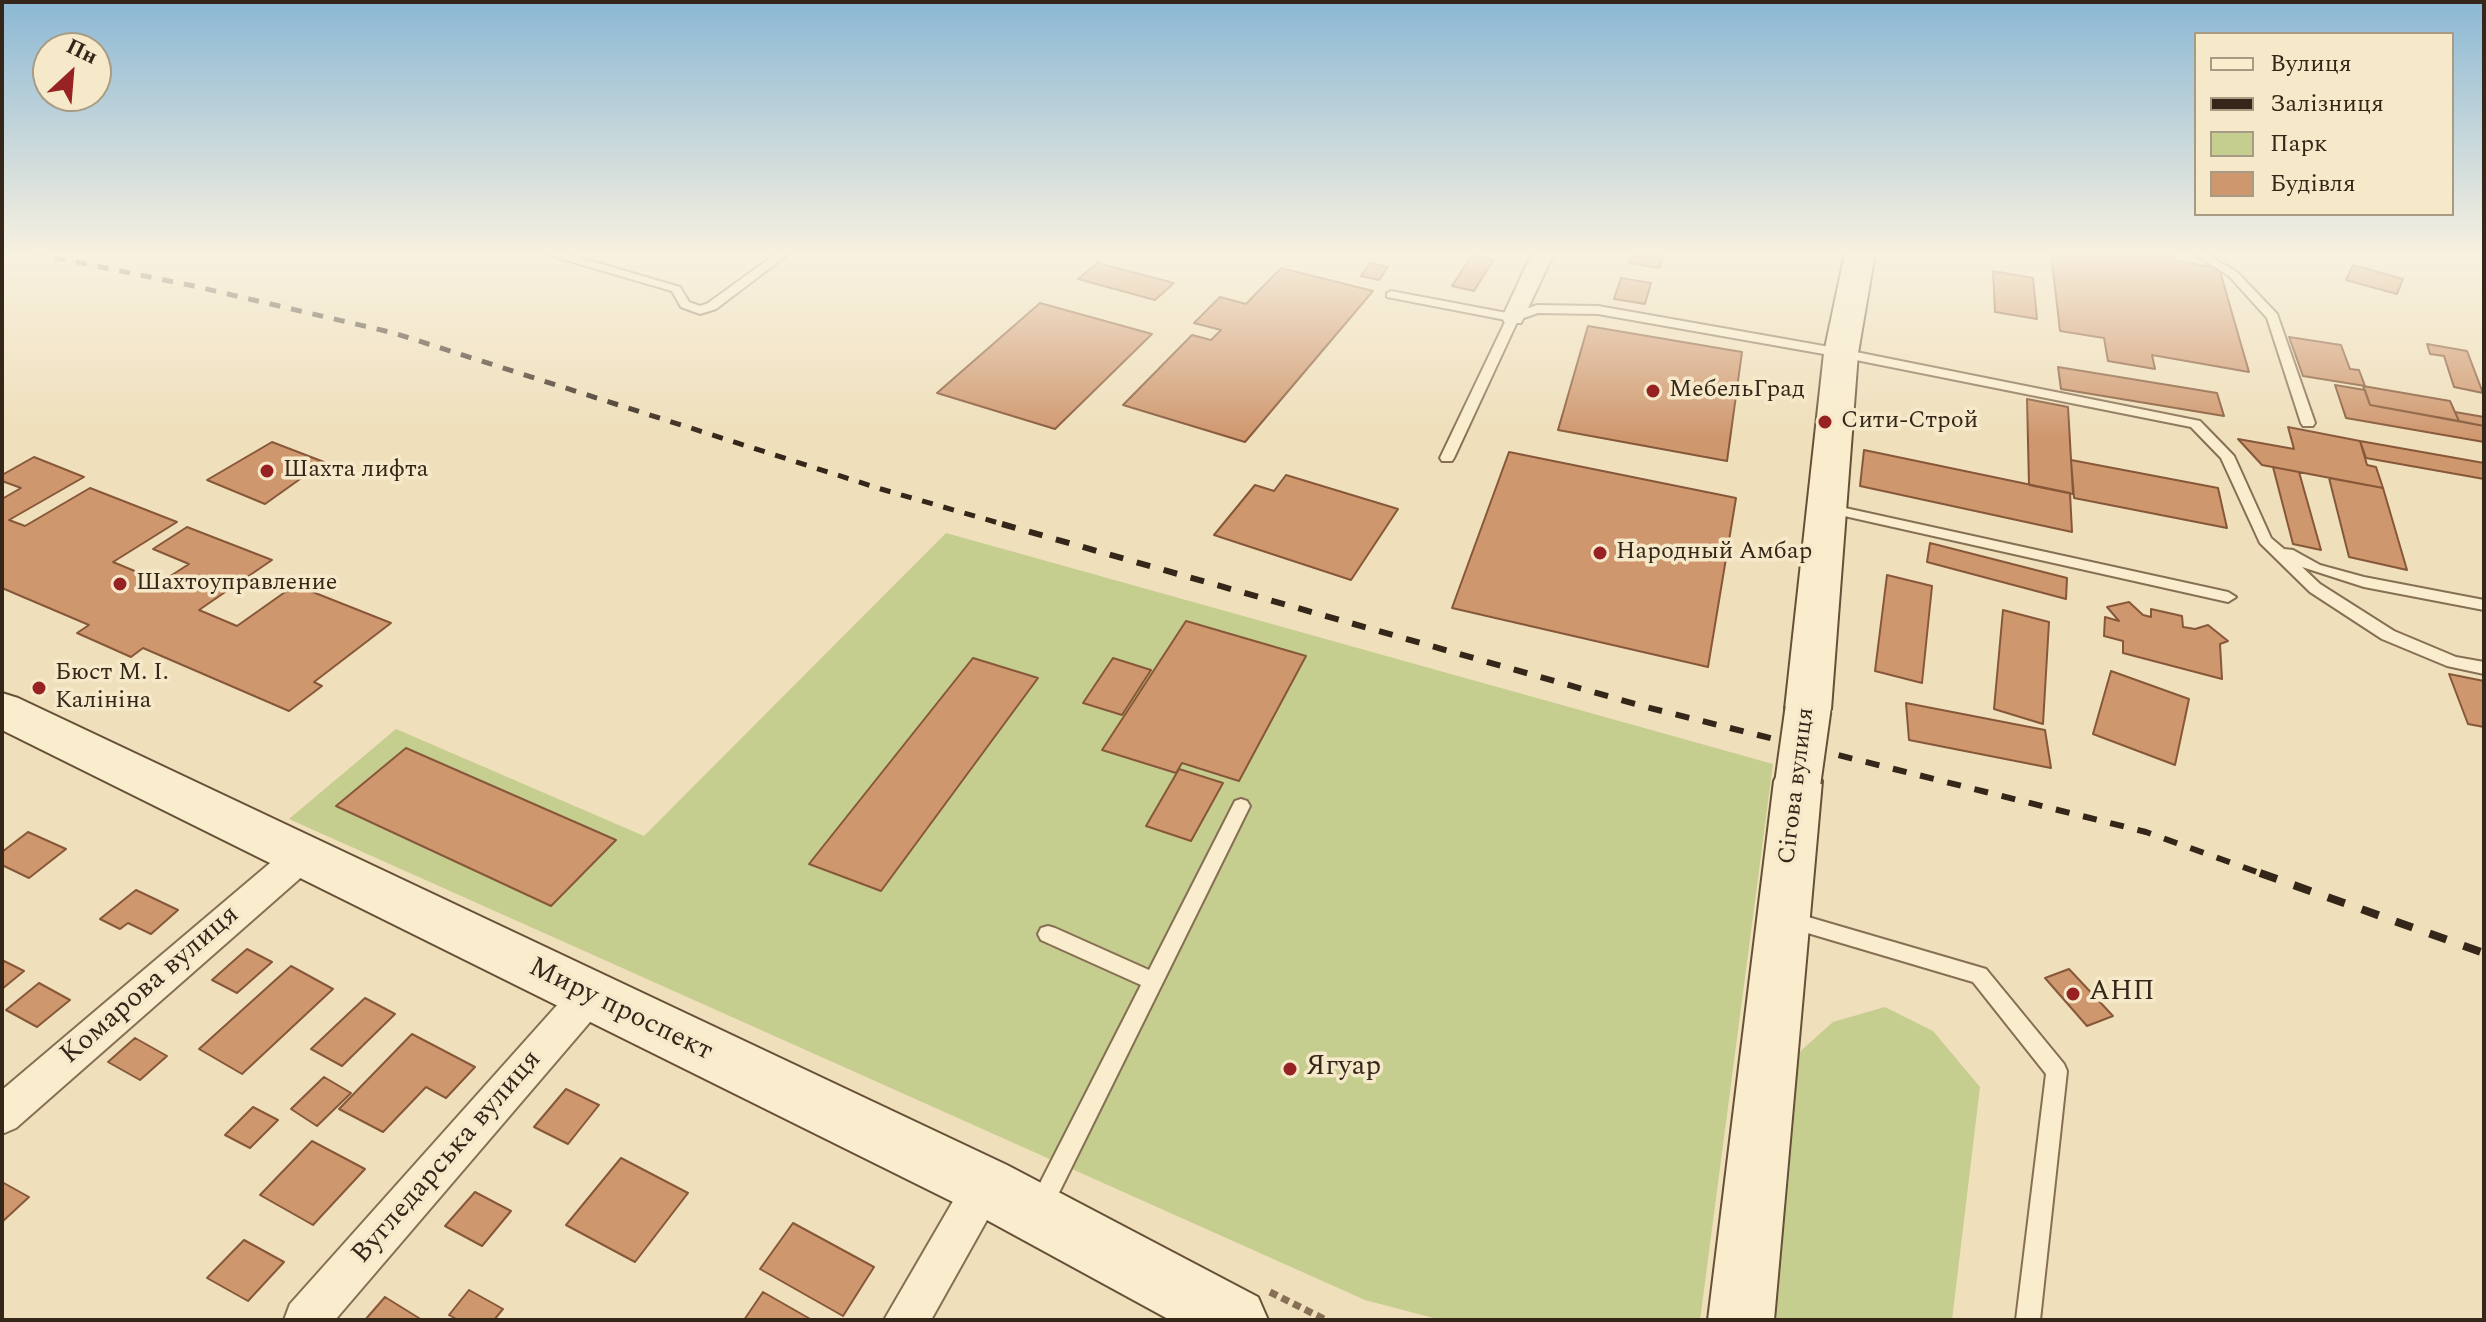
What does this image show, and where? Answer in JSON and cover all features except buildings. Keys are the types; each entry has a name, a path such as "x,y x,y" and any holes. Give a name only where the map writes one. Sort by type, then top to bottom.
{"street":[{"name":"Сігова вулиця","path":"1741,1320 1808,709 1841,353 1848,315"},
{"name":"Миру проспект","path":"4,714 985,1186 1235,1320"},
{"name":"Комарова вулиця","path":"2,1115 301,857"},
{"name":"Вугледарська вулиця","path":"306,1320 589,996"},
{"path":"906,1320 985,1186"}],"lane":[{"path":"1495,315 1513,318 1522,315"},
{"path":"1625,315 1841,353 2195,424 2227,456 2265,540 2315,588 2388,635 2453,662 2484,668"},
{"path":"2271,315 2308,423"},
{"path":"1447,458 1513,318"},
{"path":"1827,508 2228,597"},
{"path":"2265,540 2315,568 2364,582 2484,605"},
{"path":"1037,1214 1241,806"},
{"path":"1783,917 1979,975 2057,1071 2028,1320"},
{"path":"1048,934 1154,981"}],"green space":[{"name":"Ягуар","path":"946,533 1773,764 1700,1320 1441,1320 1365,1300 289,819 396,729 644,836"},
{"path":"1885,1007 1933,1031 1980,1087 1952,1320 1741,1320 1765,1083 1833,1022"}],"railway":[{"path":"316,315 394,333 881,489 1007,525"},
{"path":"1002,524 1007,525"},
{"path":"1007,525 1646,707 2146,832 2265,875"},
{"path":"2260,873 2484,953"}],"place":[{"name":"МебельГрад","path":"1653,391"},
{"name":"Сити-Строй","path":"1825,422"},
{"name":"Шахта лифта","path":"267,471"},
{"name":"Народный Амбар","path":"1600,553"},
{"name":"Шахтоуправление","path":"120,584"},
{"name":"Бюст М. І. Калініна","path":"39,688"},
{"name":"АНП","path":"2073,994"},
{"name":"Ягуар","path":"1290,1069"}]}
